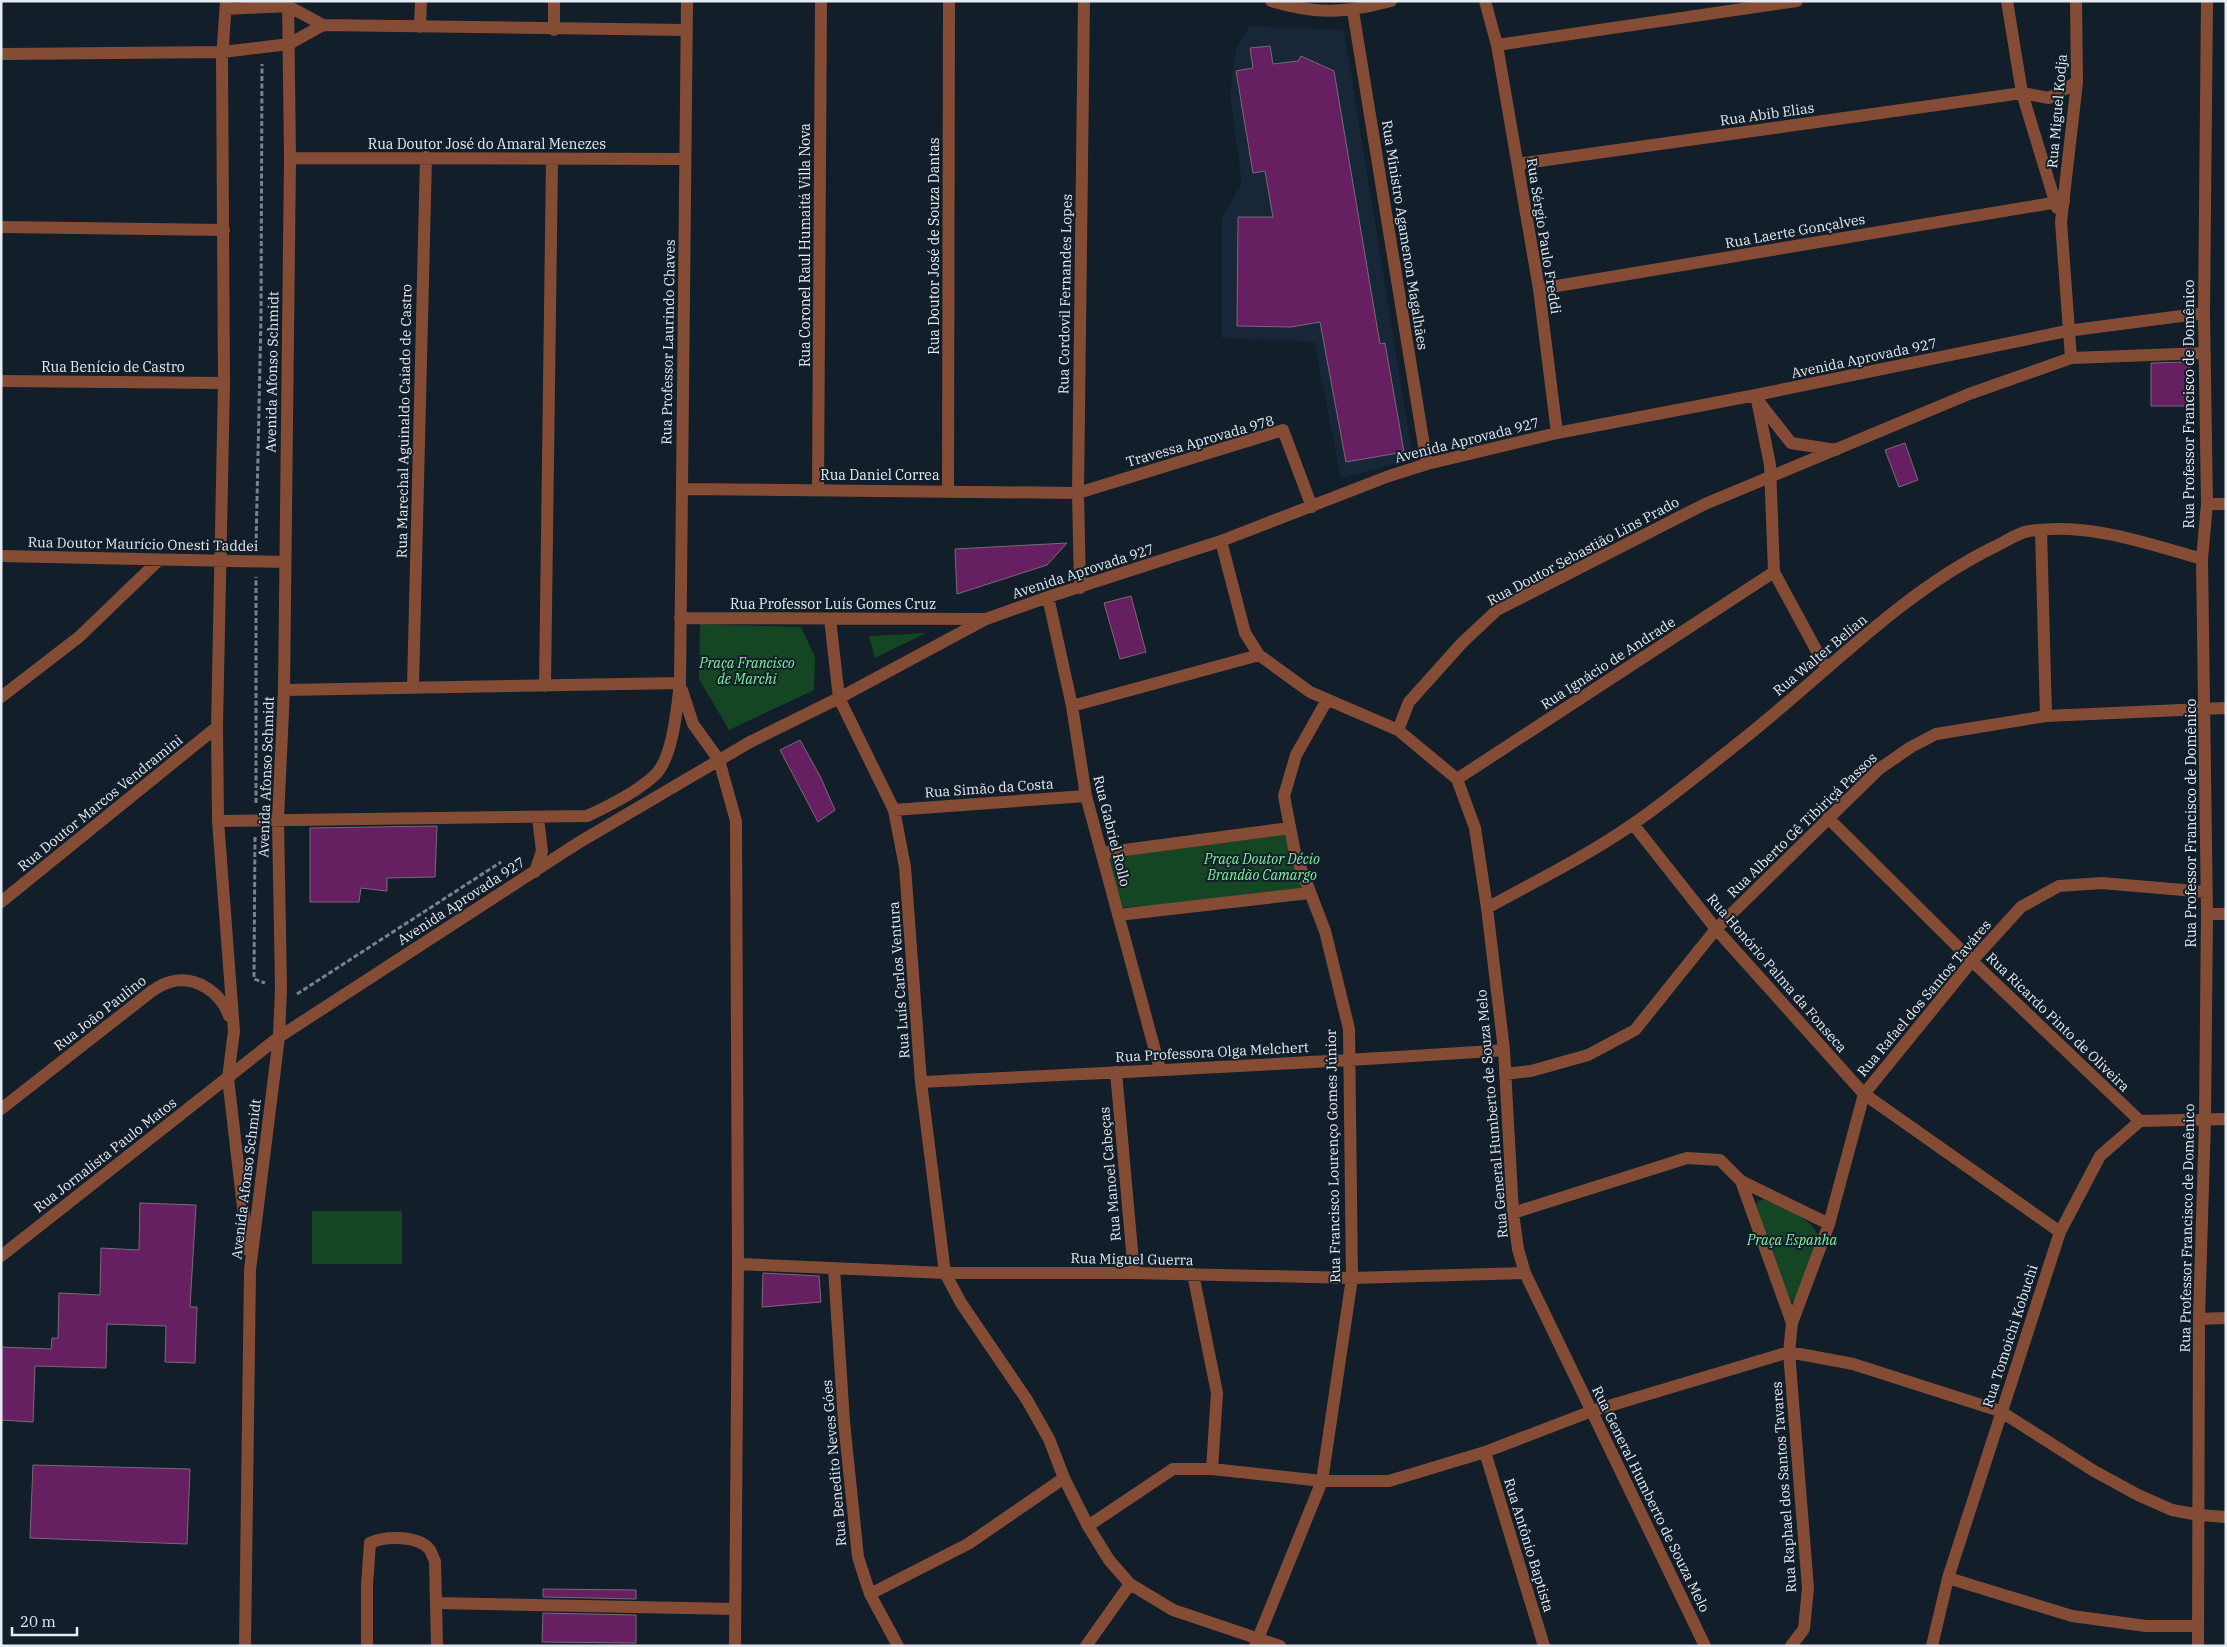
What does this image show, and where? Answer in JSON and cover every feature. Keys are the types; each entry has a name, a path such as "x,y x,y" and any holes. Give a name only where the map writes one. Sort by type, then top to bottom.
{"street":[{"path":"420,27 421,1"},
{"path":"554,1 554,30"},
{"name":"Rua Professor Laurindo Chaves","path":"680,683 687,1"},
{"name":"Rua Coronel Raul Humaitá Villa Nova","path":"818,489 822,1"},
{"name":"Rua Doutor José de Souza Dantas","path":"948,490 950,1"},
{"name":"Rua Cordovil Fernandes Lopes","path":"1080,588 1078,492 1084,1"},
{"path":"1271,1 1303,10 1353,11 1391,1"},
{"name":"Rua Sérgio Paulo Freddi","path":"1485,1 1497,44 1539,289 1557,433"},
{"name":"Rua Miguel Kodja","path":"2007,1 2022,93 2060,202"},
{"name":"Rua Miguel Kodja","path":"2071,358 2060,202 2077,82 2076,1"},
{"name":"Rua Professor Francisco de Domênico","path":"2198,1646 2199,1319 2205,1119 2207,914 2202,559 2208,504 2204,313 2207,1"},
{"path":"1497,44 1790,2"},
{"path":"226,5 288,4 323,25 554,30 686,30"},
{"name":"Avenida Afonso Schmidt","path":"250,1270 279,1036 281,988 278,819 284,690 290,158 288,4"},
{"name":"Avenida Afonso Schmidt","path":"226,5 223,52 224,383 218,821 234,1031 228,1078 250,1270"},
{"name":"Rua Ministro Agamenon Magalhães","path":"1353,11 1427,464"},
{"path":"1,54 223,52 289,44 323,25"},
{"name":"Rua Abib Elias","path":"1518,164 2022,93 2049,98 2077,82"},
{"name":"Rua Doutor José do Amaral Menezes","path":"290,158 685,159"},
{"name":"Rua Marechal Aguinaldo Caiado de Castro","path":"413,686 426,158"},
{"path":"545,686 552,160"},
{"name":"Rua Laerte Gonçalves","path":"1539,289 2060,202"},
{"path":"1,227 224,230"},
{"name":"Avenida Aprovada 927","path":"228,1078 279,1036 578,843 750,742 839,698 986,619 1048,597 1221,542 1389,476 1427,464 1557,433 1756,397 2068,331 2204,313"},
{"name":"Rua Doutor Sebastião Lins Prado","path":"1398,730 1409,702 1462,643 1497,610 1704,504 1969,394 2071,358 2205,353"},
{"name":"Rua Benício de Castro","path":"1,381 224,383"},
{"path":"1756,397 1791,443 1838,450"},
{"path":"1756,397 1770,465 1774,572 1826,668"},
{"name":"Travessa Aprovada 978","path":"1078,492 1283,430 1312,506"},
{"name":"Rua Daniel Correa","path":"682,489 1078,492"},
{"path":"2208,504 2226,504"},
{"name":"Rua Walter Belian","path":"1487,908 1572,862 1633,824 1739,743 1826,668 1944,574 2026,532 2070,528 2136,540 2202,559"},
{"path":"2041,530 2046,716"},
{"path":"1221,542 1245,633 1258,656 1310,692 1398,730 1457,779"},
{"name":"Rua Doutor Maurício Onesti Taddei","path":"1,556 285,562"},
{"path":"1,697 79,637 159,560"},
{"name":"Rua Ignácio de Andrade","path":"1457,779 1774,572"},
{"name":"Rua Gabriel Rollo","path":"1048,597 1072,706 1086,796 1160,1069"},
{"name":"Rua Professor Luís Gomes Cruz","path":"680,618 986,619"},
{"path":"830,619 839,698"},
{"path":"1072,706 1258,656"},
{"path":"284,690 413,686 680,683"},
{"path":"680,683 693,724 719,760 736,820 738,1264 735,1646"},
{"path":"218,821 587,816 609,806 657,774 666,755 675,726 680,683"},
{"name":"Rua Luís Carlos Ventura","path":"839,698 894,810 905,867 921,1082 945,1272"},
{"name":"Rua Francisco Lourenço Gomes Júnior","path":"1256,1642 1322,1481 1352,1278 1349,1029 1325,931 1295,853 1284,796 1296,755 1327,700"},
{"name":"Rua Alberto Gê Tibiriçá Passos","path":"1505,1074 1531,1071 1588,1054 1635,1030 1716,929 1828,818 1879,769 1911,747 1936,734 2046,716 2226,708"},
{"name":"Rua Doutor Marcos Vendramini","path":"1,902 218,727"},
{"name":"Rua General Humberto de Souza Melo","path":"1457,779 1475,828 1487,908 1504,1050 1513,1213 1518,1249 1525,1273 1705,1646"},
{"name":"Rua Simão da Costa","path":"894,810 1086,796"},
{"path":"534,872 542,851 538,818"},
{"name":"Rua Ricardo Pinto de Oliveira","path":"1828,818 1972,961 2140,1121"},
{"name":"Rua Honório Palma da Fonseca","path":"1633,824 1716,929 1864,1094 2060,1232"},
{"path":"1102,853 1290,828"},
{"name":"Rua Rafael dos Santos Taváres","path":"1792,1323 1829,1224 1864,1094 1972,961 2021,907 2059,886 2102,882 2206,892"},
{"path":"1118,915 1310,893"},
{"path":"2207,914 2226,914"},
{"name":"Rua João Paulino","path":"1,1109 152,991 169,982 185,980 217,994 226,1006 234,1031"},
{"name":"Rua Professora Olga Melchert","path":"921,1082 1350,1061 1504,1050"},
{"name":"Rua Manoel Cabeças","path":"1116,1072 1134,1273"},
{"name":"Rua Jornalista Paulo Matos","path":"1,1256 228,1078"},
{"path":"2140,1121 2226,1119"},
{"name":"Rua Tomoichi Kobuchi","path":"1932,1646 1948,1578 2000,1412 2060,1232 2100,1156 2140,1121"},
{"path":"1513,1213 1687,1158 1720,1160 1741,1181 1829,1224"},
{"path":"1741,1181 1792,1323 1789,1352"},
{"name":"Rua Miguel Guerra","path":"738,1264 945,1272 1134,1273 1352,1278 1525,1273"},
{"name":"Rua Benedito Neves Góes","path":"834,1269 844,1422 858,1558 870,1594 898,1646"},
{"path":"245,1646 250,1270"},
{"path":"945,1272 961,1303 1027,1400 1049,1439 1064,1478 1088,1526 1108,1560 1130,1584 1173,1610 1256,1642 1280,1646"},
{"path":"1193,1274 1217,1393 1212,1469"},
{"path":"2199,1319 2226,1318"},
{"path":"1088,1526 1173,1469 1212,1469 1322,1481 1389,1481 1485,1452 1592,1411 1789,1352 1852,1364 2000,1412 2094,1471 2138,1495 2172,1510 2226,1517"},
{"name":"Rua Raphael dos Santos Tavares","path":"1789,1352 1808,1588 1804,1629 1791,1646"},
{"name":"Rua Antônio Baptista","path":"1485,1452 1544,1646"},
{"path":"870,1594 968,1544 1064,1478"},
{"path":"367,1646 367,1585 370,1543 380,1538 416,1540 429,1549 435,1561 437,1646"},
{"path":"1948,1578 2072,1616 2146,1626 2198,1626"},
{"path":"1086,1646 1130,1584"},
{"path":"436,1602 735,1609"}],"shaded area":[{"path":"1250,26 1344,30 1413,459 1341,478 1314,342 1222,338 1222,218 1242,183 1230,94 1236,49"}],"green space":[{"name":"Praça Francisco de Marchi","path":"700,624 801,627 815,657 814,690 729,730 699,679"},
{"path":"926,633 875,658 869,636"},
{"name":"Praça Doutor Décio Brandão Camargo","path":"1286,834 1310,893 1116,908 1106,855"},
{"name":"Praça Espanha","path":"1764,1199 1797,1215 1816,1231 1818,1238 1795,1301 1790,1301 1755,1207 1758,1201"},
{"path":"312,1211 402,1211 402,1264 312,1264"}],"building":[{"path":"1270,46 1273,64 1298,61 1301,56 1334,71 1380,344 1385,343 1404,452 1346,462 1320,322 1291,327 1237,326 1238,217 1273,217 1265,171 1253,173 1236,71 1253,68 1250,48"},
{"path":"2188,362 2190,366 2191,406 2151,406 2151,363"},
{"path":"1905,443 1918,480 1899,487 1885,450"},
{"path":"1067,543 1047,565 957,594 955,549"},
{"path":"1131,596 1146,652 1120,659 1104,603"},
{"path":"800,740 820,776 835,810 818,822 780,750"},
{"path":"437,826 435,877 387,878 387,891 361,888 359,902 310,902 310,828"},
{"path":"140,1203 196,1205 190,1307 197,1307 195,1363 165,1362 166,1326 107,1324 106,1368 35,1366 33,1422 1,1420 1,1347 51,1349 52,1338 58,1338 59,1293 100,1295 101,1248 139,1250"},
{"path":"763,1273 819,1276 821,1302 762,1307"},
{"path":"33,1465 190,1469 187,1544 30,1538"},
{"path":"543,1589 636,1590 636,1599 543,1597"},
{"path":"543,1613 636,1615 636,1643 542,1642"}]}
